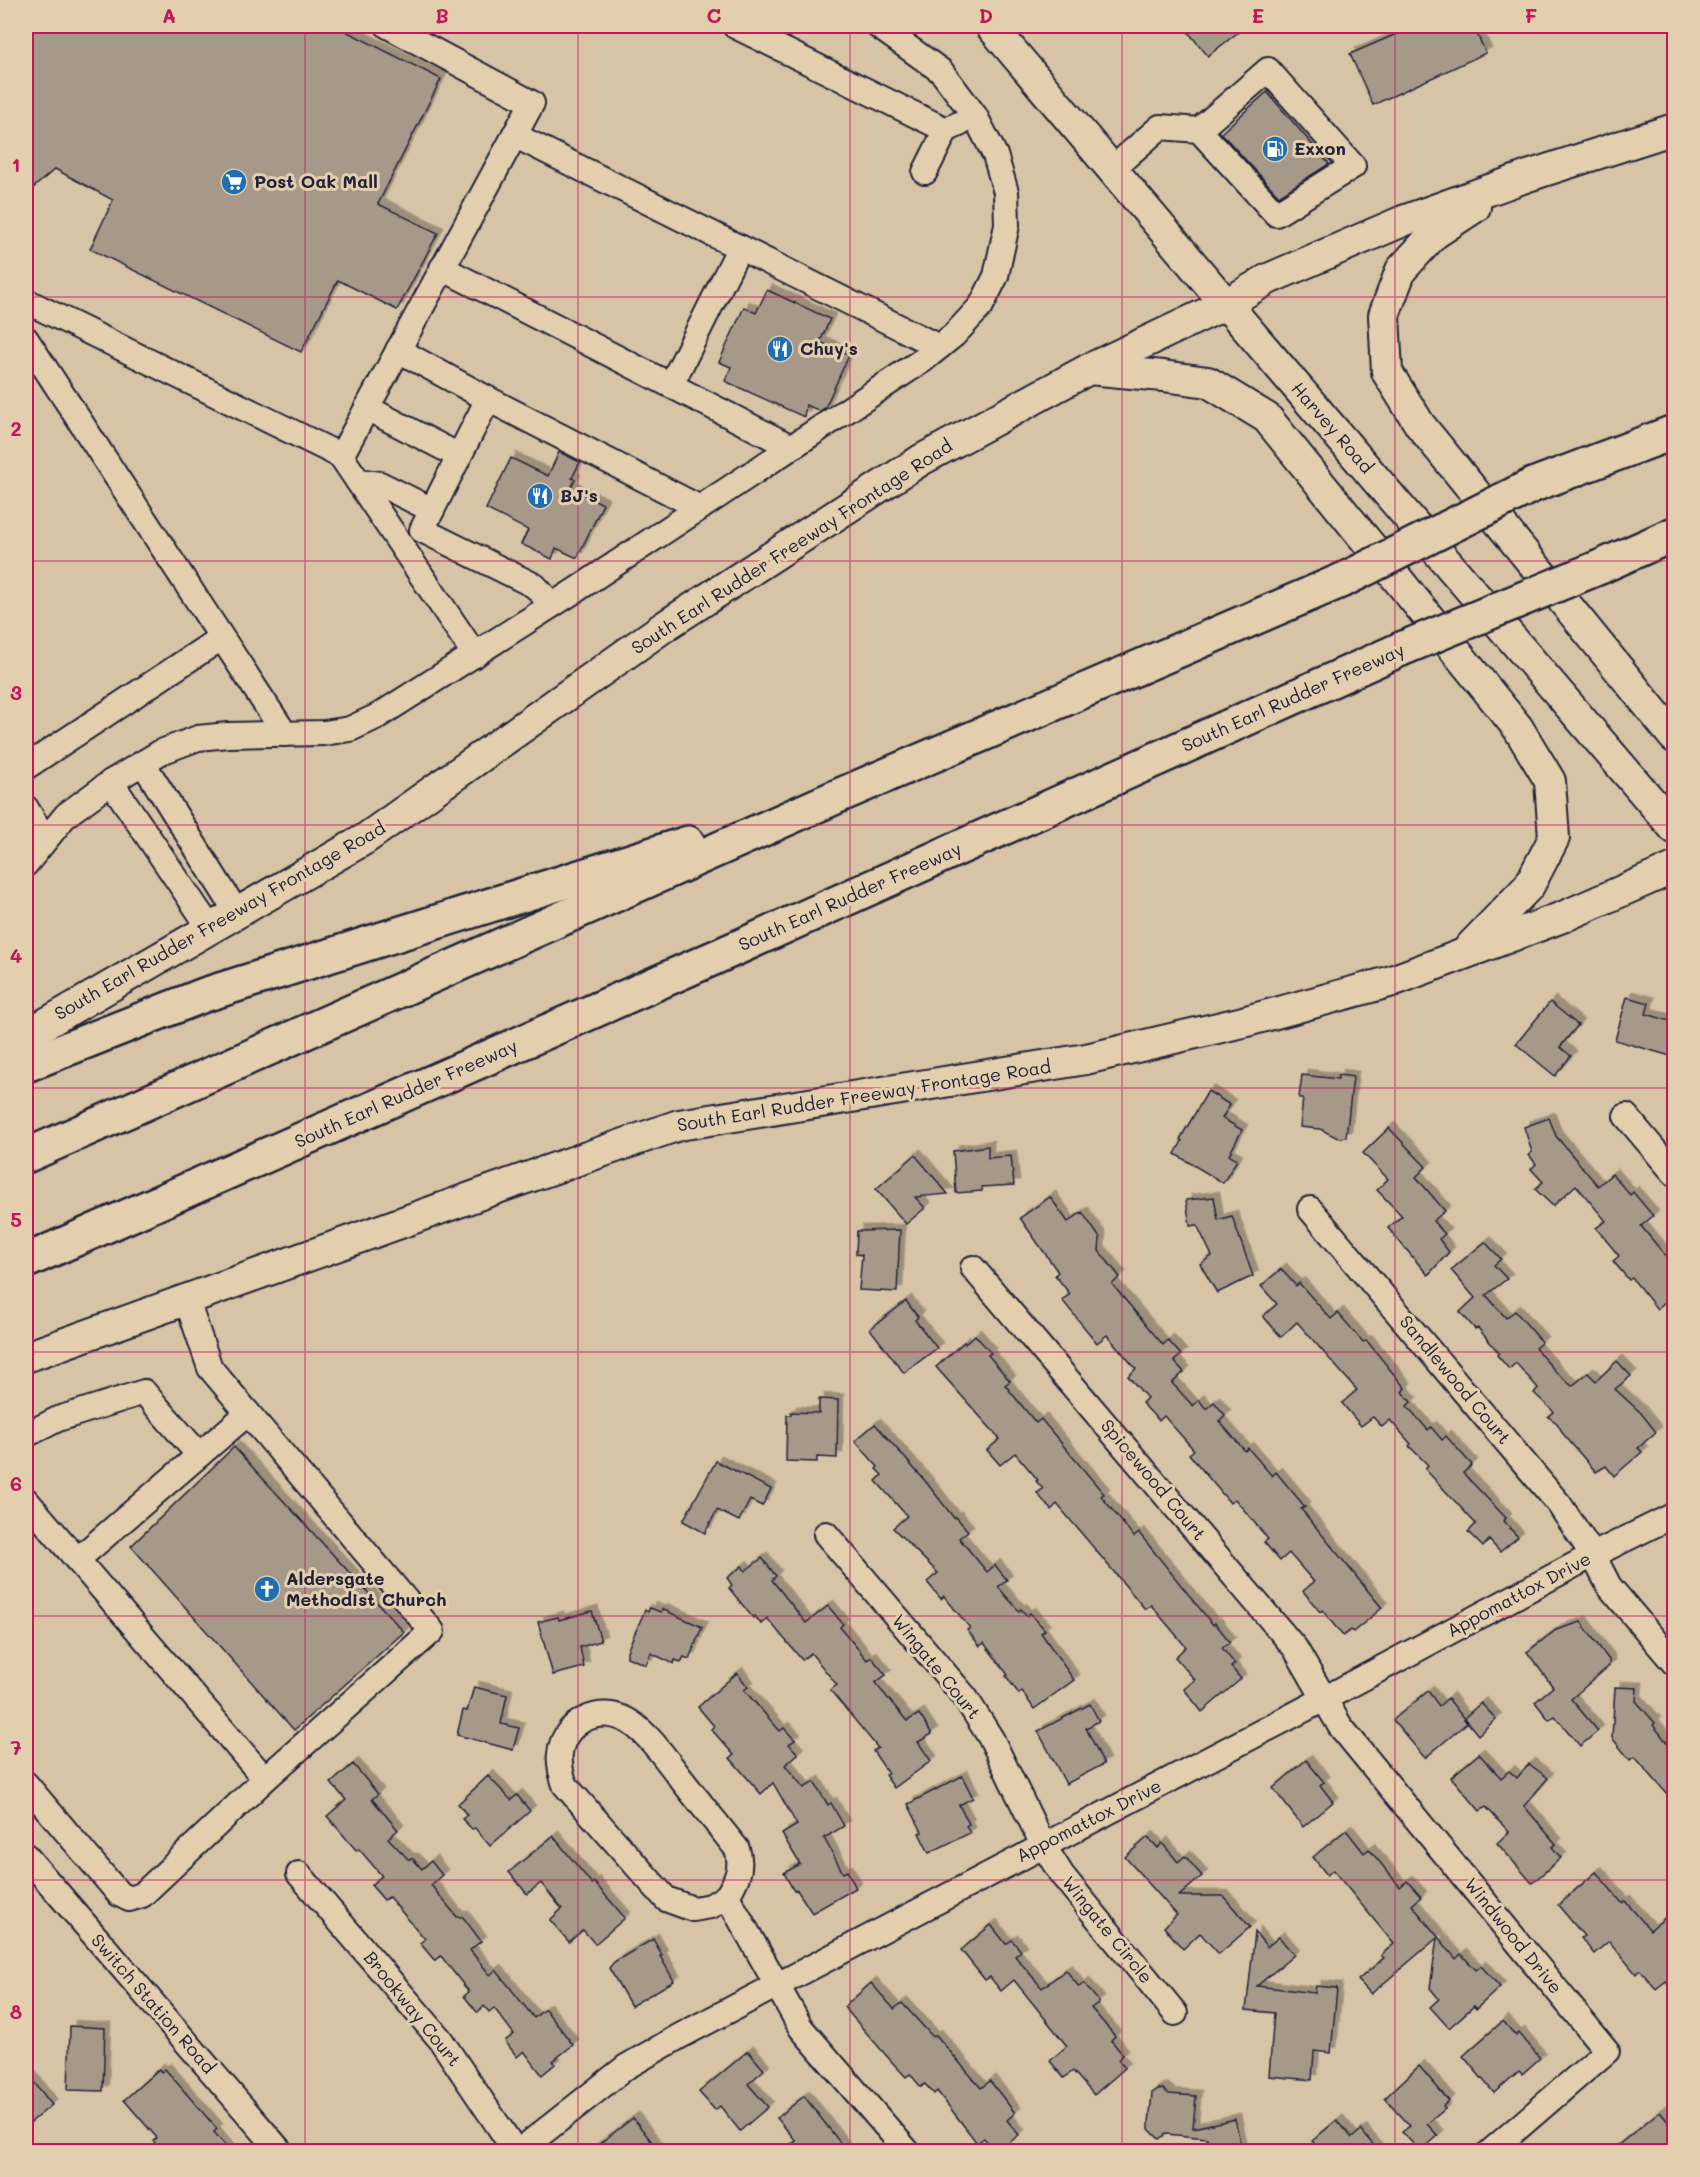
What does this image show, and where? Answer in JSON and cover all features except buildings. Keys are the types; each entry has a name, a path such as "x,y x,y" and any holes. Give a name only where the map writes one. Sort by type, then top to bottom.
{"highway":[{"path":"26,1155 838,796 1345,579 1533,486 1674,432"},
{"name":"South Earl Rudder Freeway","path":"26,1261 741,946 1401,649 1674,534"},
{"path":"26,1065 204,995 838,796"},
{"path":"26,1282 61,1264 157,1204"}],"main road":[{"name":"Harvey Road","path":"991,26 1674,828"},
{"name":"South Earl Rudder Freeway Frontage Road","path":"26,1035 365,839 665,626 921,460 1089,369 1226,304 1268,279 1403,221 1515,181 1674,129"},
{"path":"1515,181 1434,234 1401,270 1384,315 1387,372 1420,425 1674,737"},
{"path":"1089,369 1208,382 1267,417 1523,737 1550,781 1554,838 1529,886 1461,955"},
{"name":"South Earl Rudder Freeway Frontage Road","path":"26,1358 508,1184 679,1125 1086,1059 1243,1022 1366,988 1461,955 1565,916 1674,868"}],"street":[{"path":"341,456 531,103 388,26"},
{"path":"735,26 946,130"},
{"path":"26,864 66,815 111,782 161,752 198,738 228,735 324,733 350,729 378,716 700,508 954,335 981,306 996,276 1007,225 1006,192 995,155 975,116 941,71 878,26"},
{"path":"1112,169 1160,127 1199,130 1276,214 1353,166 1268,70 1199,130"},
{"path":"925,172 946,130 975,116"},
{"path":"514,135 939,347"},
{"path":"672,386 740,247"},
{"path":"442,268 791,447"},
{"path":"26,302 341,456 475,655"},
{"path":"26,339 285,734"},
{"path":"398,350 700,508"},
{"path":"405,551 427,520 488,399"},
{"path":"367,408 459,456"},
{"path":"358,481 380,484 427,520 535,586 552,605"},
{"path":"26,767 222,638"},
{"path":"143,763 237,913"},
{"path":"111,782 210,928"},
{"path":"26,808 45,839"},
{"path":"1626,1116 1674,1173"},
{"name":"Sandlewood Court","path":"1311,1209 1559,1504 1593,1555 1609,1586 1674,1664"},
{"name":"Spicewood Court","path":"973,1268 1295,1648 1324,1699"},
{"path":"26,1784 119,1894 129,1899 142,1895 265,1779 432,1631 210,1368 187,1301"},
{"path":"26,1435 58,1419 144,1392 199,1455"},
{"path":"77,1560 248,1413"},
{"path":"26,1500 265,1779"},
{"name":"Appomattox Drive","path":"517,2151 626,2067 680,2036 1324,1699 1593,1555 1674,1515"},
{"name":"Wingate Court","path":"826,1534 965,1697 992,1740 1043,1845"},
{"name":"Windwood Drive","path":"1324,1699 1340,1726 1607,2051 1490,2151"},
{"path":"607,1714 624,1719 647,1736 737,1849 741,1860 737,1880 727,1896 711,1906 693,1909 666,1899 565,1785 559,1754 564,1739 572,1728 589,1716 607,1714"},
{"name":"Wingate Circle","path":"1043,1845 1062,1875 1175,2013"},
{"name":"Switch Station Road","path":"26,1856 281,2151"},
{"name":"Brookway Court","path":"299,1874 440,2039 517,2151"},
{"path":"727,1896 801,2028 908,2151"}],"place":[{"name":"Exxon","path":"1275,149"},
{"name":"Post Oak Mall","path":"234,182"},
{"name":"Chuy's","path":"780,349"},
{"name":"BJ's","path":"540,496"},
{"name":"Aldersgate Methodist Church","path":"267,1589"}]}
